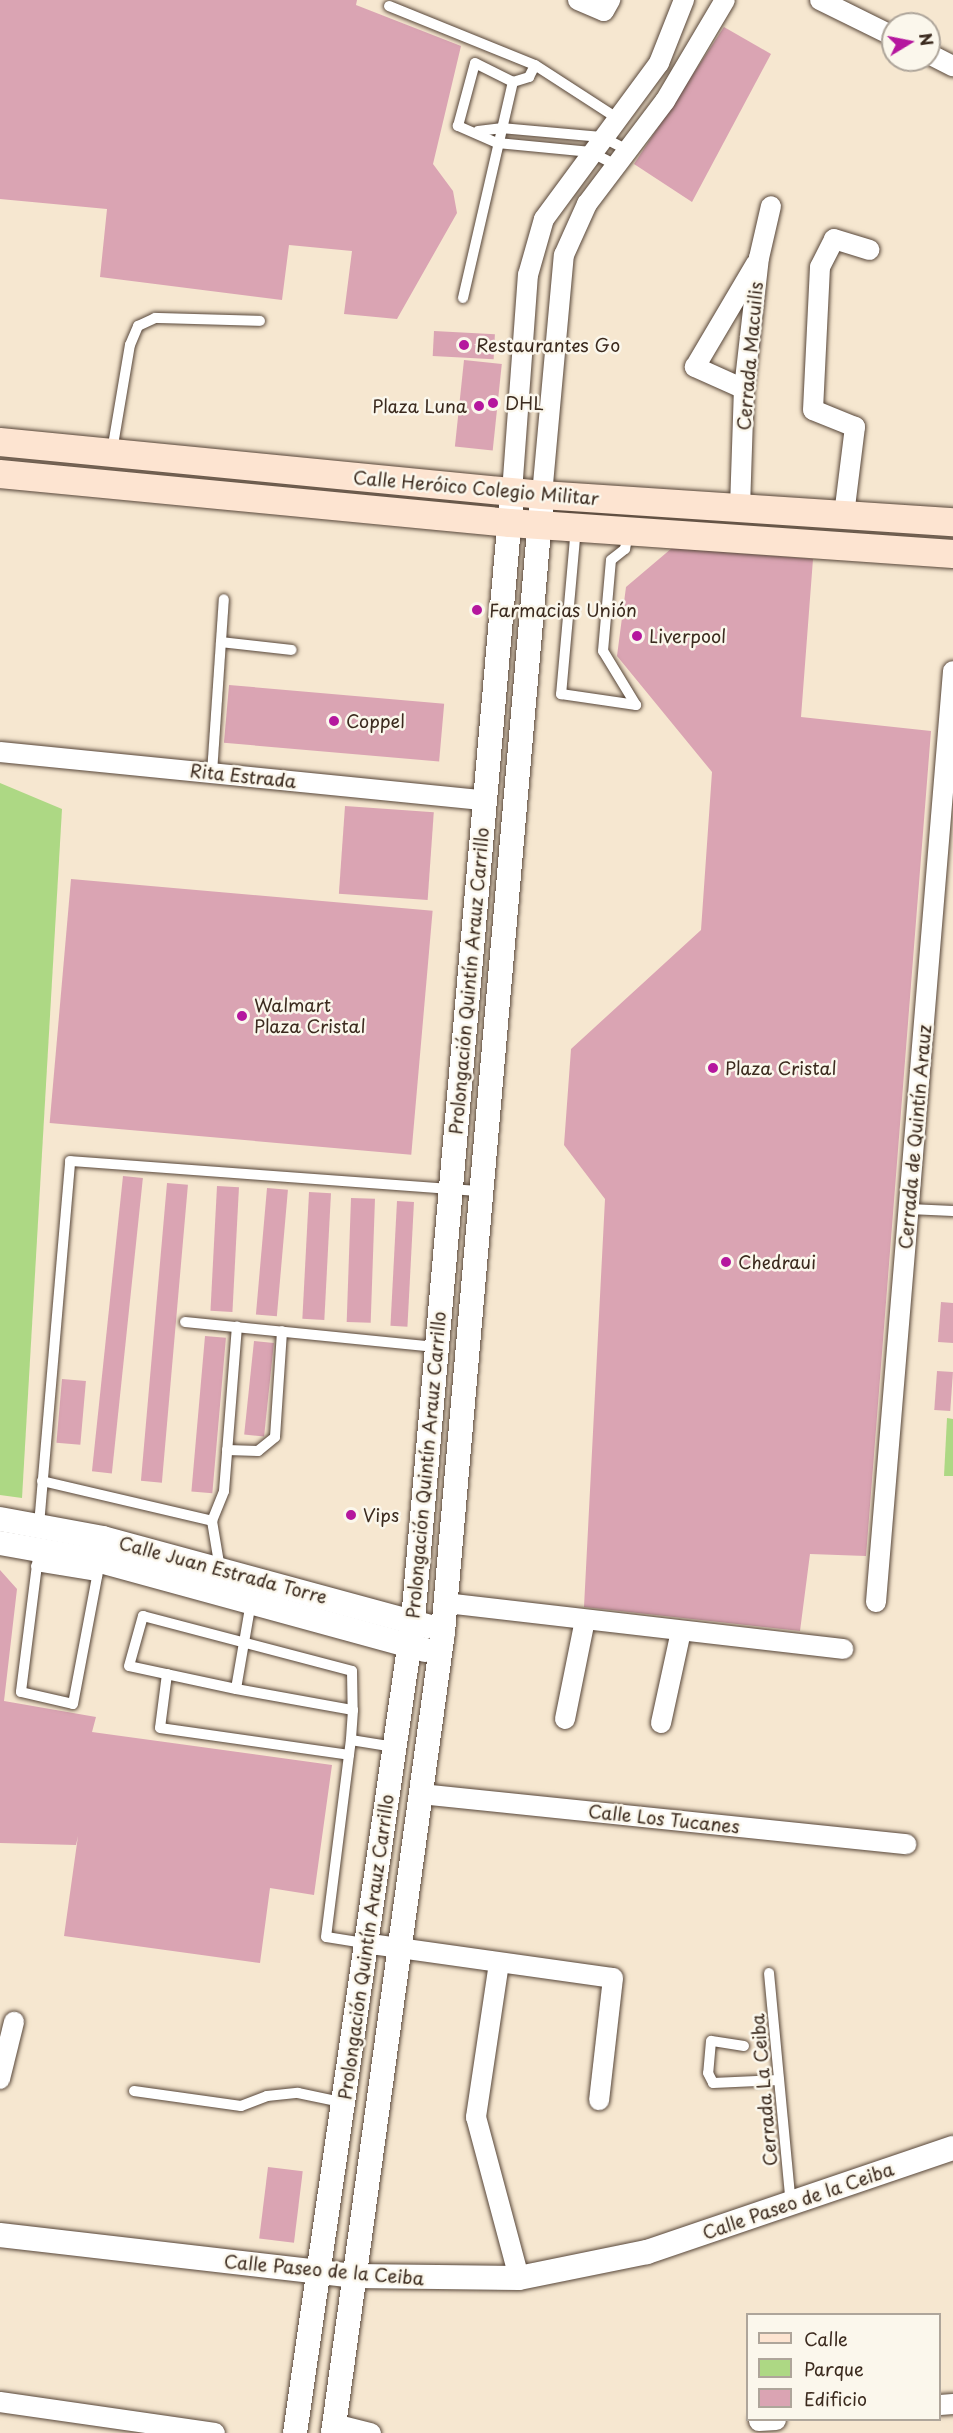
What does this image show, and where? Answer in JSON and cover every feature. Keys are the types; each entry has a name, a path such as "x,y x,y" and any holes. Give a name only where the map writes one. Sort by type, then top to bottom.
{"main road":[{"name":"Calle Heróico Colegio Militar","path":"0,442 542,495 953,522"},
{"name":"Calle Heróico Colegio Militar","path":"0,474 510,523 543,523 953,554"}],"street":[{"path":"578,0 604,10 610,0"},
{"path":"512,492 528,275 544,219 659,63 684,0"},
{"path":"542,495 564,255 587,204 665,101 725,0"},
{"path":"820,0 881,30"},
{"name":"Cerrada Macuilis","path":"740,508 744,389 759,258 771,206"},
{"path":"844,515 855,427 813,410 820,267 834,239 869,250"},
{"path":"744,389 695,368 759,258"},
{"name":"Prolongación Quintín Arauz Carrillo","path":"295,2433 315,2272 346,2103 364,1943 413,1620 512,492"},
{"name":"Prolongación Quintín Arauz Carrillo","path":"333,2429 442,1643 543,523 542,495"},
{"name":"Cerrada de Quintín Arauz","path":"876,1602 953,671"},
{"name":"Rita Estrada","path":"0,752 485,800"},
{"path":"479,865 512,868"},
{"path":"430,1421 462,1423"},
{"name":"Calle Juan Estrada Torre","path":"0,1519 38,1547 99,1569 251,1602 409,1647 442,1643"},
{"name":"Calle Juan Estrada Torre","path":"0,1543 220,1569 413,1620 442,1643"},
{"path":"446,1604 843,1649"},
{"path":"565,1719 585,1620"},
{"path":"661,1723 681,1631"},
{"name":"Calle Los Tucanes","path":"421,1794 906,1844"},
{"path":"364,1943 613,1978 599,2100"},
{"path":"500,1963 476,2117 519,2278"},
{"path":"0,2079 14,2022"},
{"name":"Calle Paseo de la Ceiba","path":"0,2235 356,2276 519,2278 647,2252 791,2205 953,2148"},
{"path":"0,2402 215,2433"},
{"path":"333,2429 371,2433"}],"lane":[{"path":"389,6 535,65 617,118"},
{"path":"535,65 529,77 513,82 475,63 458,126 478,131 497,143 597,145 622,158"},
{"path":"463,298 497,143 513,82"},
{"path":"478,131 501,128 597,145 622,158"},
{"path":"111,453 130,345 138,326 155,318 260,321"},
{"path":"576,526 561,694 636,705 603,651 611,560 625,549 628,530"},
{"path":"212,773 224,599"},
{"path":"221,642 292,650"},
{"path":"99,1569 74,1704 21,1692 38,1547 70,1161 483,1191"},
{"path":"909,1209 953,1211"},
{"path":"185,1322 436,1347"},
{"path":"220,1569 213,1521 224,1491 237,1327"},
{"path":"228,1450 258,1451 274,1437 282,1331"},
{"path":"42,1481 213,1521"},
{"path":"236,1689 256,1578"},
{"path":"353,1710 236,1689 129,1666 143,1616 246,1640 352,1671 353,1710 351,1740 326,1937 364,1943"},
{"path":"167,1674 160,1728 349,1755"},
{"path":"351,1740 394,1747"},
{"name":"Cerrada La Ceiba","path":"769,1973 791,2205"},
{"path":"744,2046 711,2041 708,2073 713,2083 779,2080"},
{"path":"134,2091 241,2106 267,2096 298,2093 346,2103"}],"green space":[{"path":"0,783 62,809 22,1498 0,1495"},
{"path":"947,1418 953,1419 953,1476 944,1476"}],"building":[{"path":"0,0 357,0 356,5 461,46 433,164 453,191 457,213 397,319 344,314 352,251 289,245 282,300 100,277 107,209 0,199"},
{"path":"724,27 771,54 692,202 634,164"},
{"name":"Restaurantes Go","path":"434,331 495,334 494,359 433,356"},
{"name":"Plaza Luna","path":"464,360 502,364 493,450 455,447"},
{"path":"672,548 813,559 801,717 931,731 866,1556 810,1554 800,1631 584,1607 605,1199 564,1145 571,1049 701,930 712,772 617,656 626,587"},
{"name":"Coppel","path":"229,685 444,704 439,762 224,743"},
{"path":"345,806 434,812 428,900 339,894"},
{"name":"Walmart Plaza Cristal","path":"71,879 433,911 411,1155 50,1123"},
{"path":"123,1176 143,1178 112,1473 92,1471"},
{"path":"167,1183 188,1185 162,1483 141,1481"},
{"path":"217,1186 239,1187 232,1312 210,1311"},
{"path":"267,1188 288,1190 277,1316 256,1315"},
{"path":"309,1192 331,1193 324,1320 302,1319"},
{"path":"351,1198 375,1199 371,1323 347,1322"},
{"path":"397,1201 414,1202 407,1327 390,1326"},
{"path":"941,1302 953,1303 953,1343 938,1342"},
{"path":"205,1336 226,1338 212,1493 191,1491"},
{"path":"254,1341 274,1343 264,1437 244,1434"},
{"path":"937,1371 953,1372 950,1411 934,1410"},
{"path":"62,1379 86,1381 80,1445 56,1443"},
{"path":"0,1570 17,1589 4,1701 96,1717 92,1732 332,1765 314,1895 270,1888 260,1963 64,1936 78,1836 76,1845 0,1843"},
{"path":"268,2167 303,2171 294,2243 259,2238"}],"place":[{"name":"Restaurantes Go","path":"464,345"},
{"name":"DHL","path":"493,403"},
{"name":"Plaza Luna","path":"479,406"},
{"name":"Farmacias Unión","path":"477,610"},
{"name":"Liverpool","path":"637,636"},
{"name":"Coppel","path":"334,721"},
{"name":"Walmart Plaza Cristal","path":"242,1016"},
{"name":"Plaza Cristal","path":"713,1068"},
{"name":"Chedraui","path":"726,1262"},
{"name":"Vips","path":"351,1515"}]}
